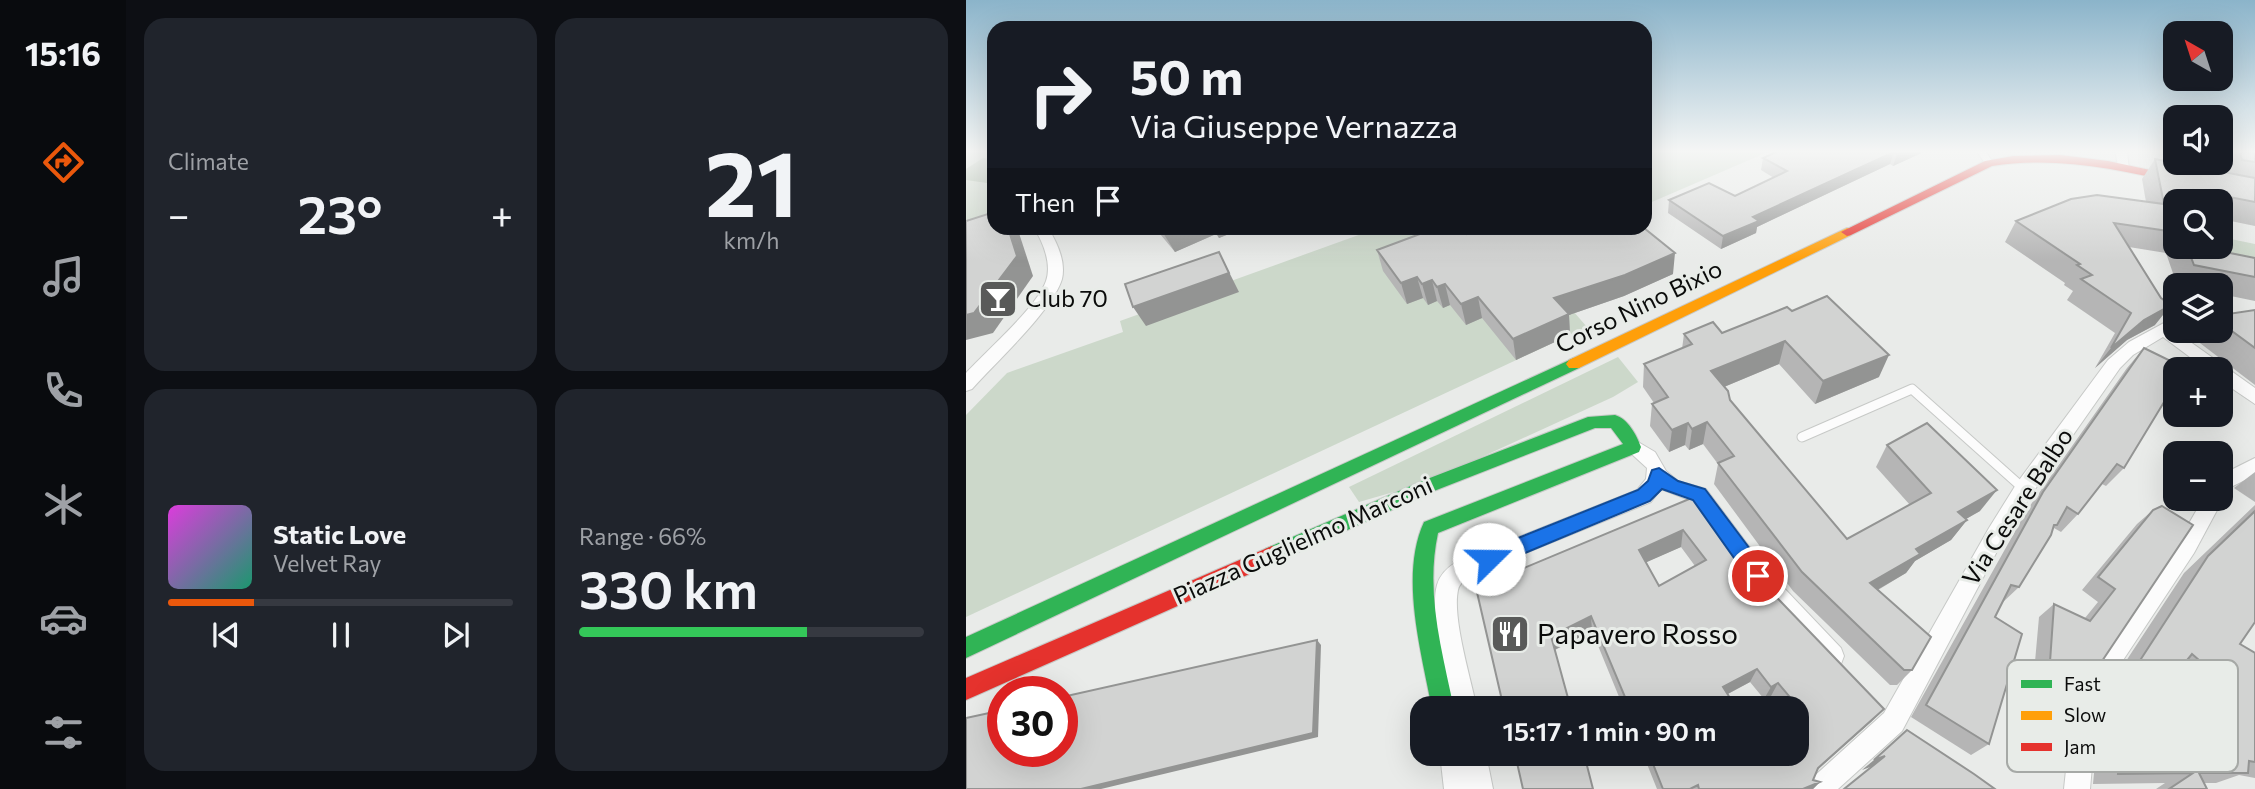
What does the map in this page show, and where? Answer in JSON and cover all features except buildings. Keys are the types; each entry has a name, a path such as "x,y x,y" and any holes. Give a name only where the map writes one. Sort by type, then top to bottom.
{"main road":[{"name":"Corso Nino Bixio","path":"966,648 1505,398 1924,188"},
{"name":"Piazza Guglielmo Marconi","path":"966,689 1428,486 1594,422 1608,419 1615,421 1629,437 1633,447 1430,527 1423,543 1421,563 1425,611 1441,696"},
{"name":"Corso Nino Bixio","path":"966,663 1063,602"}],"street":[{"path":"966,384 1047,292 1054,280 1054,258 1046,235"},
{"name":"Via Cesare Balbo","path":"1894,722 1949,616 2024,489 2123,353 2163,330"},
{"path":"2189,343 2205,357"},
{"path":"2233,380 2255,397"},
{"name":"Piazza Guglielmo Marconi","path":"1633,447 1650,459 1659,476"},
{"path":"2233,478 2255,466"},
{"path":"1463,696 1447,605 1448,586 1454,576 1465,568 1644,496 1655,485 1659,476 1672,487 1699,495 1758,576 1848,673"},
{"path":"2109,660 2187,547 2206,511"},
{"path":"1875,702 1894,722 1916,737"},
{"path":"1819,789 1894,722"},
{"path":"1454,766 1457,789"},
{"path":"1476,766 1480,789"}],"lane":[{"path":"1802,437 1912,389 2024,489"}],"shaded area":[{"path":"966,188 987,188 987,219 966,226"},
{"path":"1652,188 1685,188 1652,202"},
{"path":"1359,235 1542,235 1512,241 1587,327 966,617 966,415 1007,373 1123,332 1120,321"},
{"path":"2233,239 2255,244 2255,277 2220,259 2233,259"},
{"path":"1618,357 1638,382 1613,397 1425,483 1359,502 1349,487"}],"traffic: fast":[{"path":"966,648 1574,364"},
{"path":"1272,555 1428,486 1594,422 1615,421 1629,437 1633,447 1430,528 1425,551 1423,596 1440,696"}],"traffic: slow":[{"path":"1574,364 1847,232"}],"traffic: jam":[{"path":"1847,232 1938,188"},
{"path":"966,689 1272,555"}],"place":[{"name":"Club 70","path":"998,299"},
{"name":"Papavero Rosso","path":"1510,634"}],"route":[{"path":"1489,559 1644,496 1655,485 1659,476 1672,487 1699,495 1758,576"}]}
